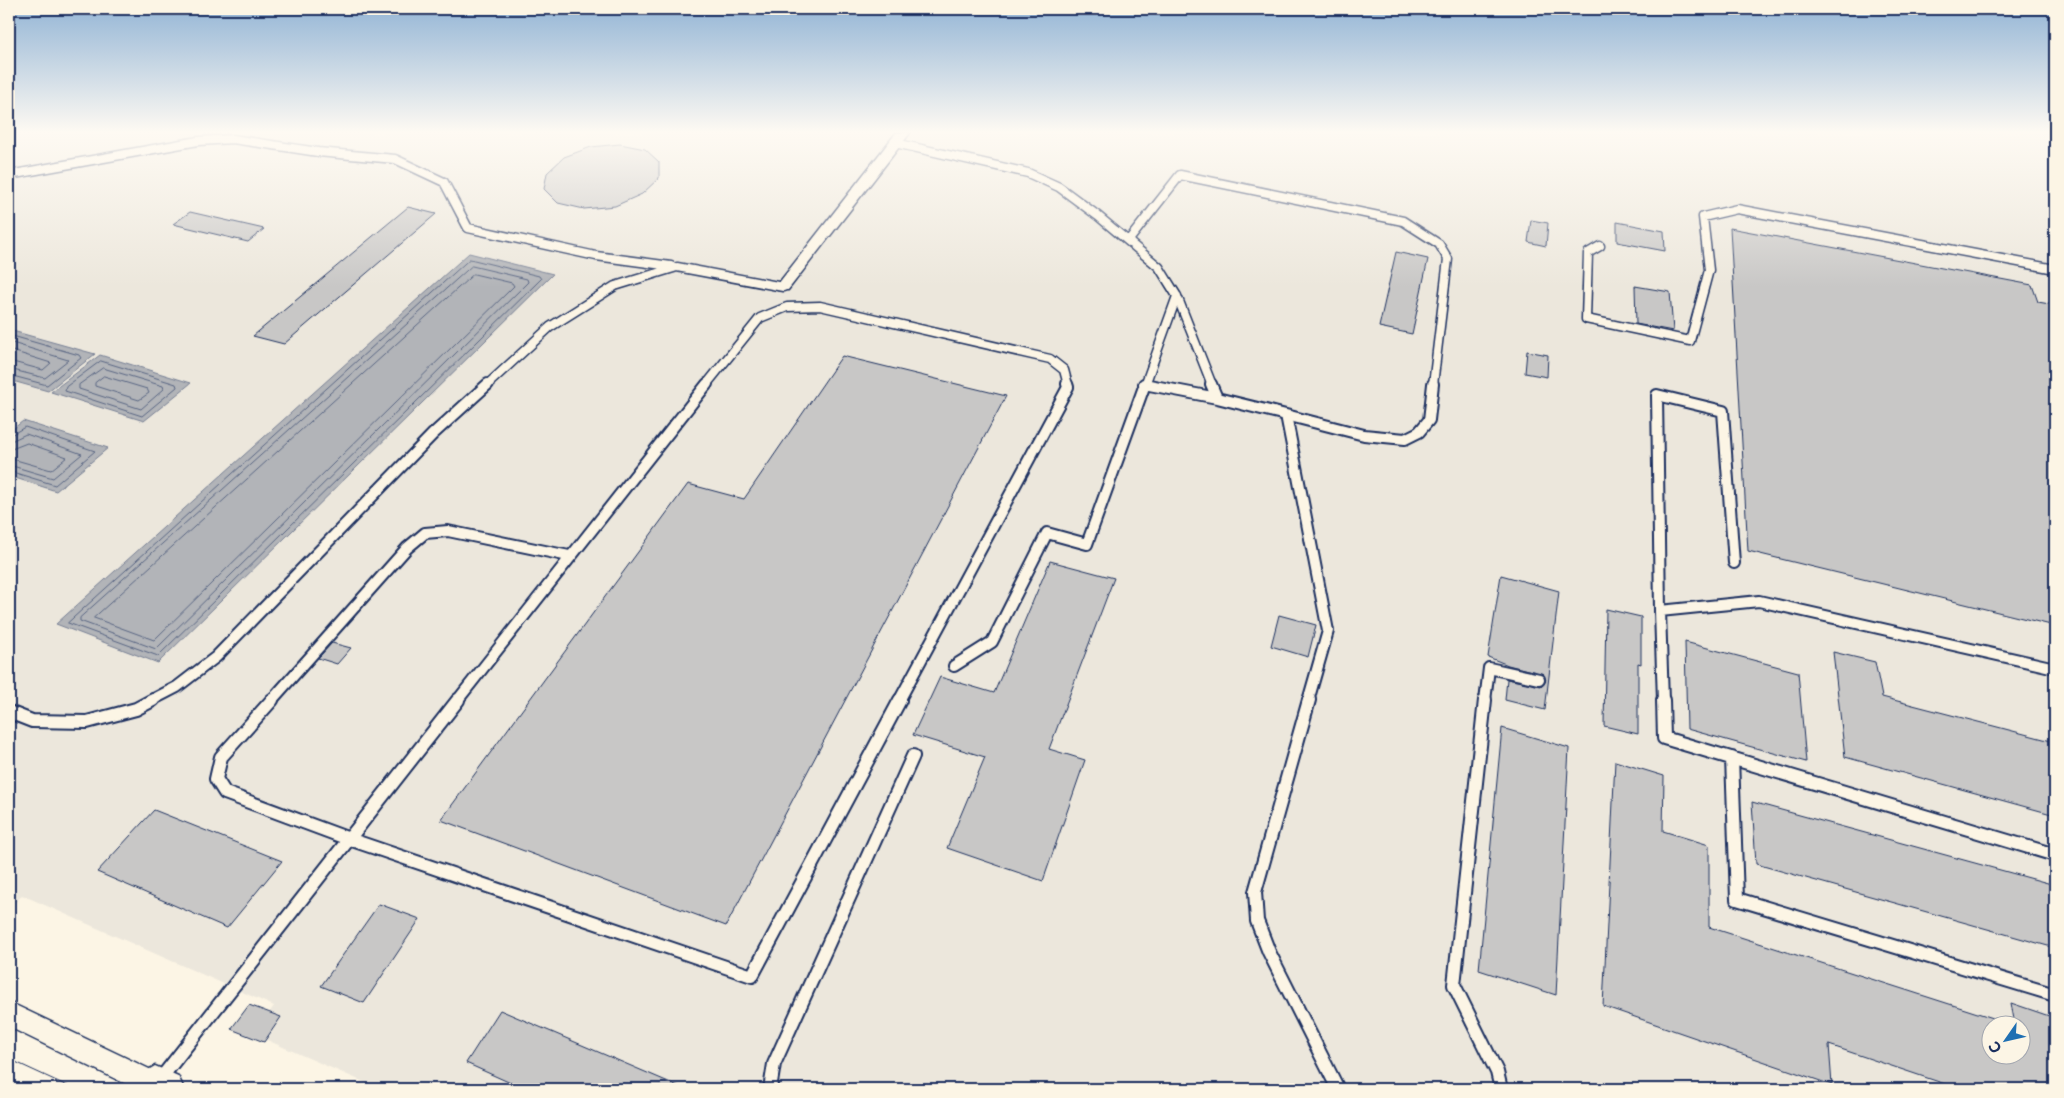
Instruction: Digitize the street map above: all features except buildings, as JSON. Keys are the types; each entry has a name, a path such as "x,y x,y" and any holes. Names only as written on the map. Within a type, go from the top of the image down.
{"street":[{"path":"783,287 863,184"},
{"path":"9,1014 157,1088"}],"lane":[{"path":"445,184 468,228 596,256 677,267 783,287"},
{"path":"1053,184 1129,240 1159,267 1176,296 1217,398"},
{"path":"1129,240 1173,184"},
{"path":"1144,384 1217,398 1387,440 1406,438 1422,430 1429,420 1448,259 1439,244 1403,221 1225,184"},
{"path":"1600,246 1588,253 1586,319 1690,341 1709,270 1702,217 1737,209 2055,269"},
{"path":"9,712 32,721 87,722 136,709 177,687 216,657 433,434 550,327 588,301 616,286 677,267"},
{"path":"954,666 992,642 1047,533 1086,544 1176,296"},
{"path":"157,1088 349,839 569,556 760,318 787,307 820,306 1050,359 1064,370 1068,387 752,976 349,839 226,793 216,779 221,756 407,548 425,533 448,531 569,556"},
{"path":"1734,563 1723,411 1657,395 1664,738 2055,855"},
{"path":"1286,415 1328,631 1255,892 1256,912 1257,921 1269,952 1338,1089"},
{"path":"1660,611 1759,602 2055,668"},
{"path":"1501,1089 1497,1072 1454,985 1489,668 1539,679"},
{"path":"770,1089 774,1064 913,756"},
{"path":"1732,758 1737,899 2055,995"}],"shaded area":[{"path":"9,184 2055,184 2055,1089 380,1089 253,1034 274,1006 22,895 9,910"}],"water":[{"path":"469,253 553,274 158,663 56,624"},
{"path":"9,330 95,354 48,391 9,380"},
{"path":"100,355 191,383 144,421 51,392"},
{"path":"23,421 108,448 56,491 9,476 9,432"}],"tram line":[{"path":"9,1059 74,1089"},
{"path":"9,1084 19,1089"}]}
